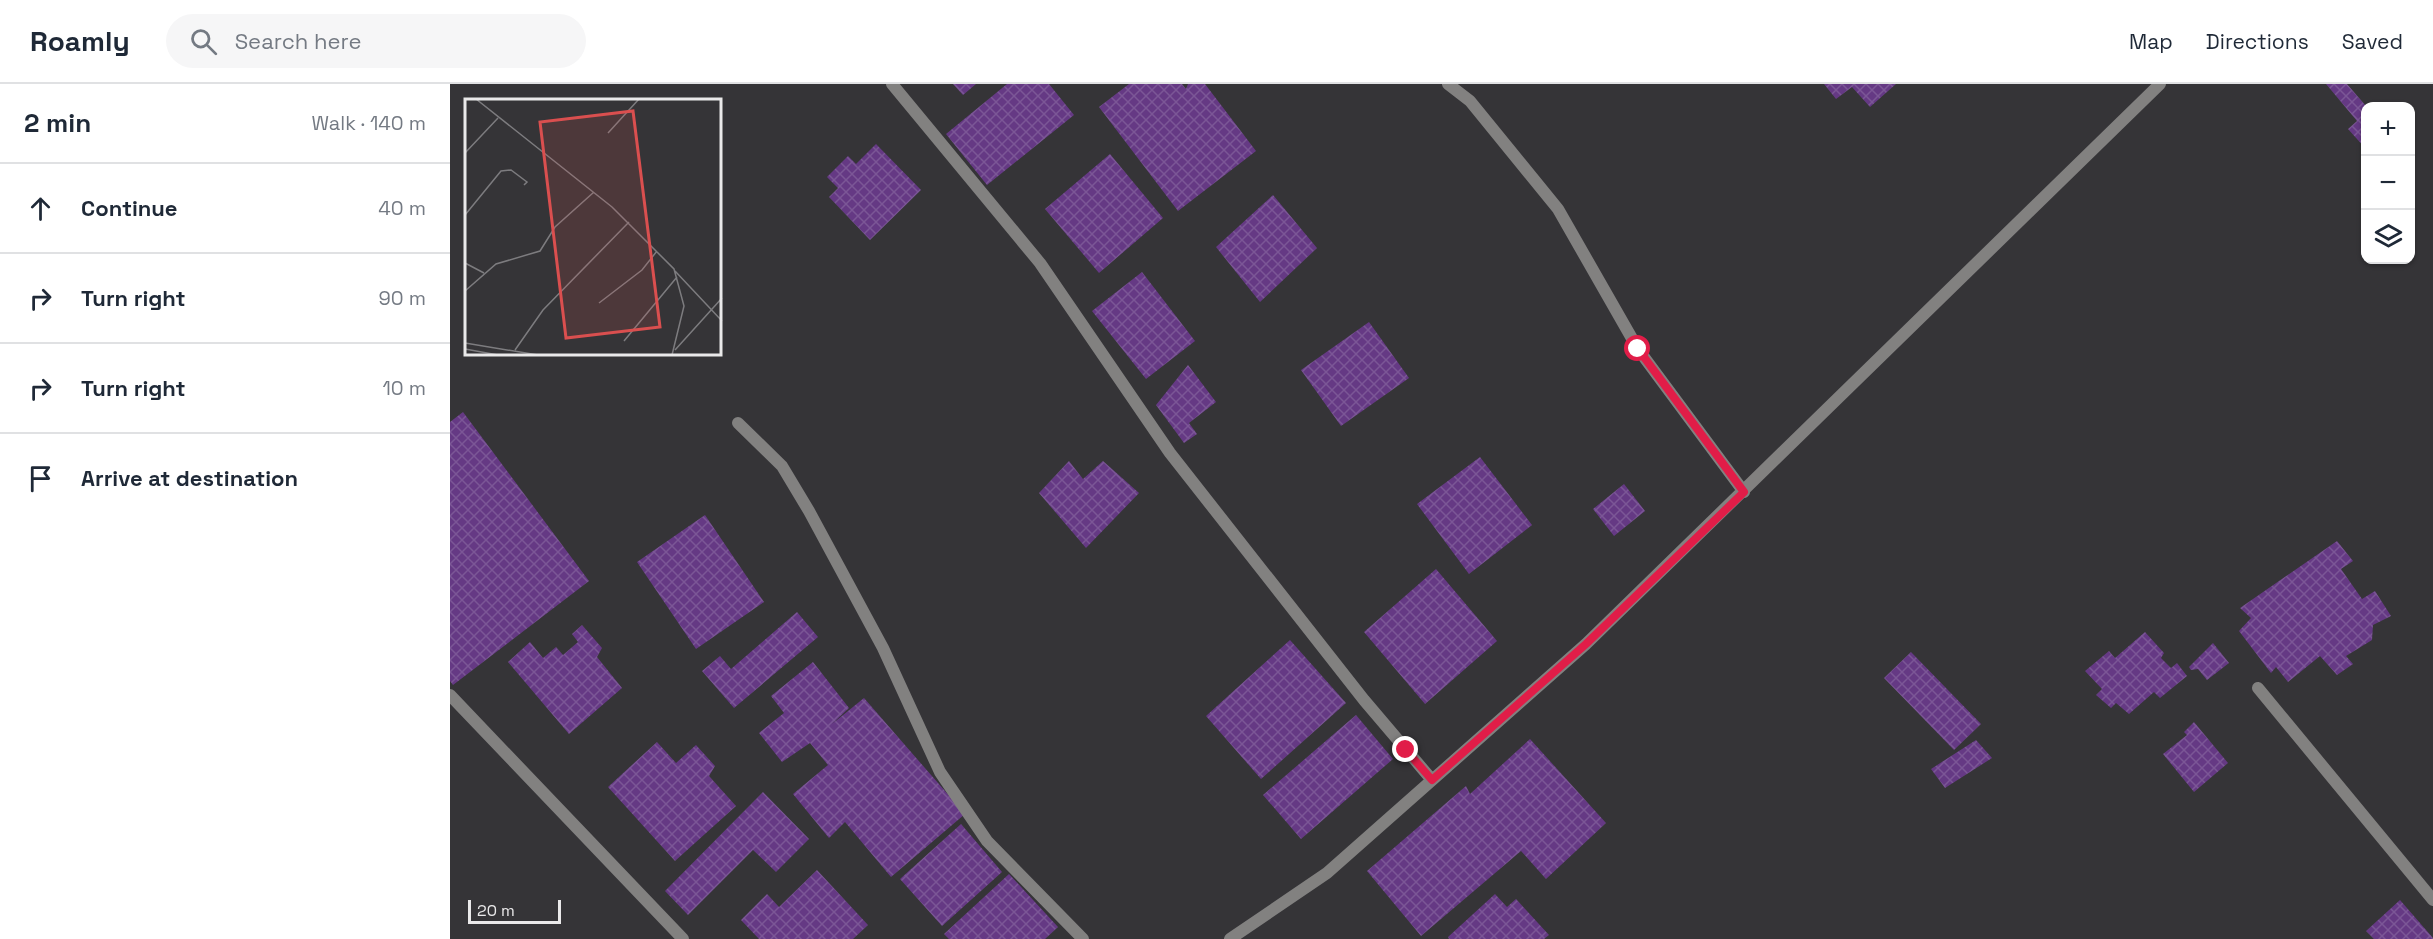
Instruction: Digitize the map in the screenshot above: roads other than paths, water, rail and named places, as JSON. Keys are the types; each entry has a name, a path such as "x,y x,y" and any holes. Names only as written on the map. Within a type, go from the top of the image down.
{"street":[{"path":"892,84 1040,263 1170,453 1254,557 1364,700 1432,780"},
{"path":"1448,84 1470,101 1558,210 1638,349 1744,492"},
{"path":"1230,939 1327,873 1586,644 2160,84"},
{"path":"738,423 782,466 809,511 883,648 940,772 987,841 1083,939"},
{"path":"2258,688 2433,900"},
{"path":"450,695 683,939"}]}
